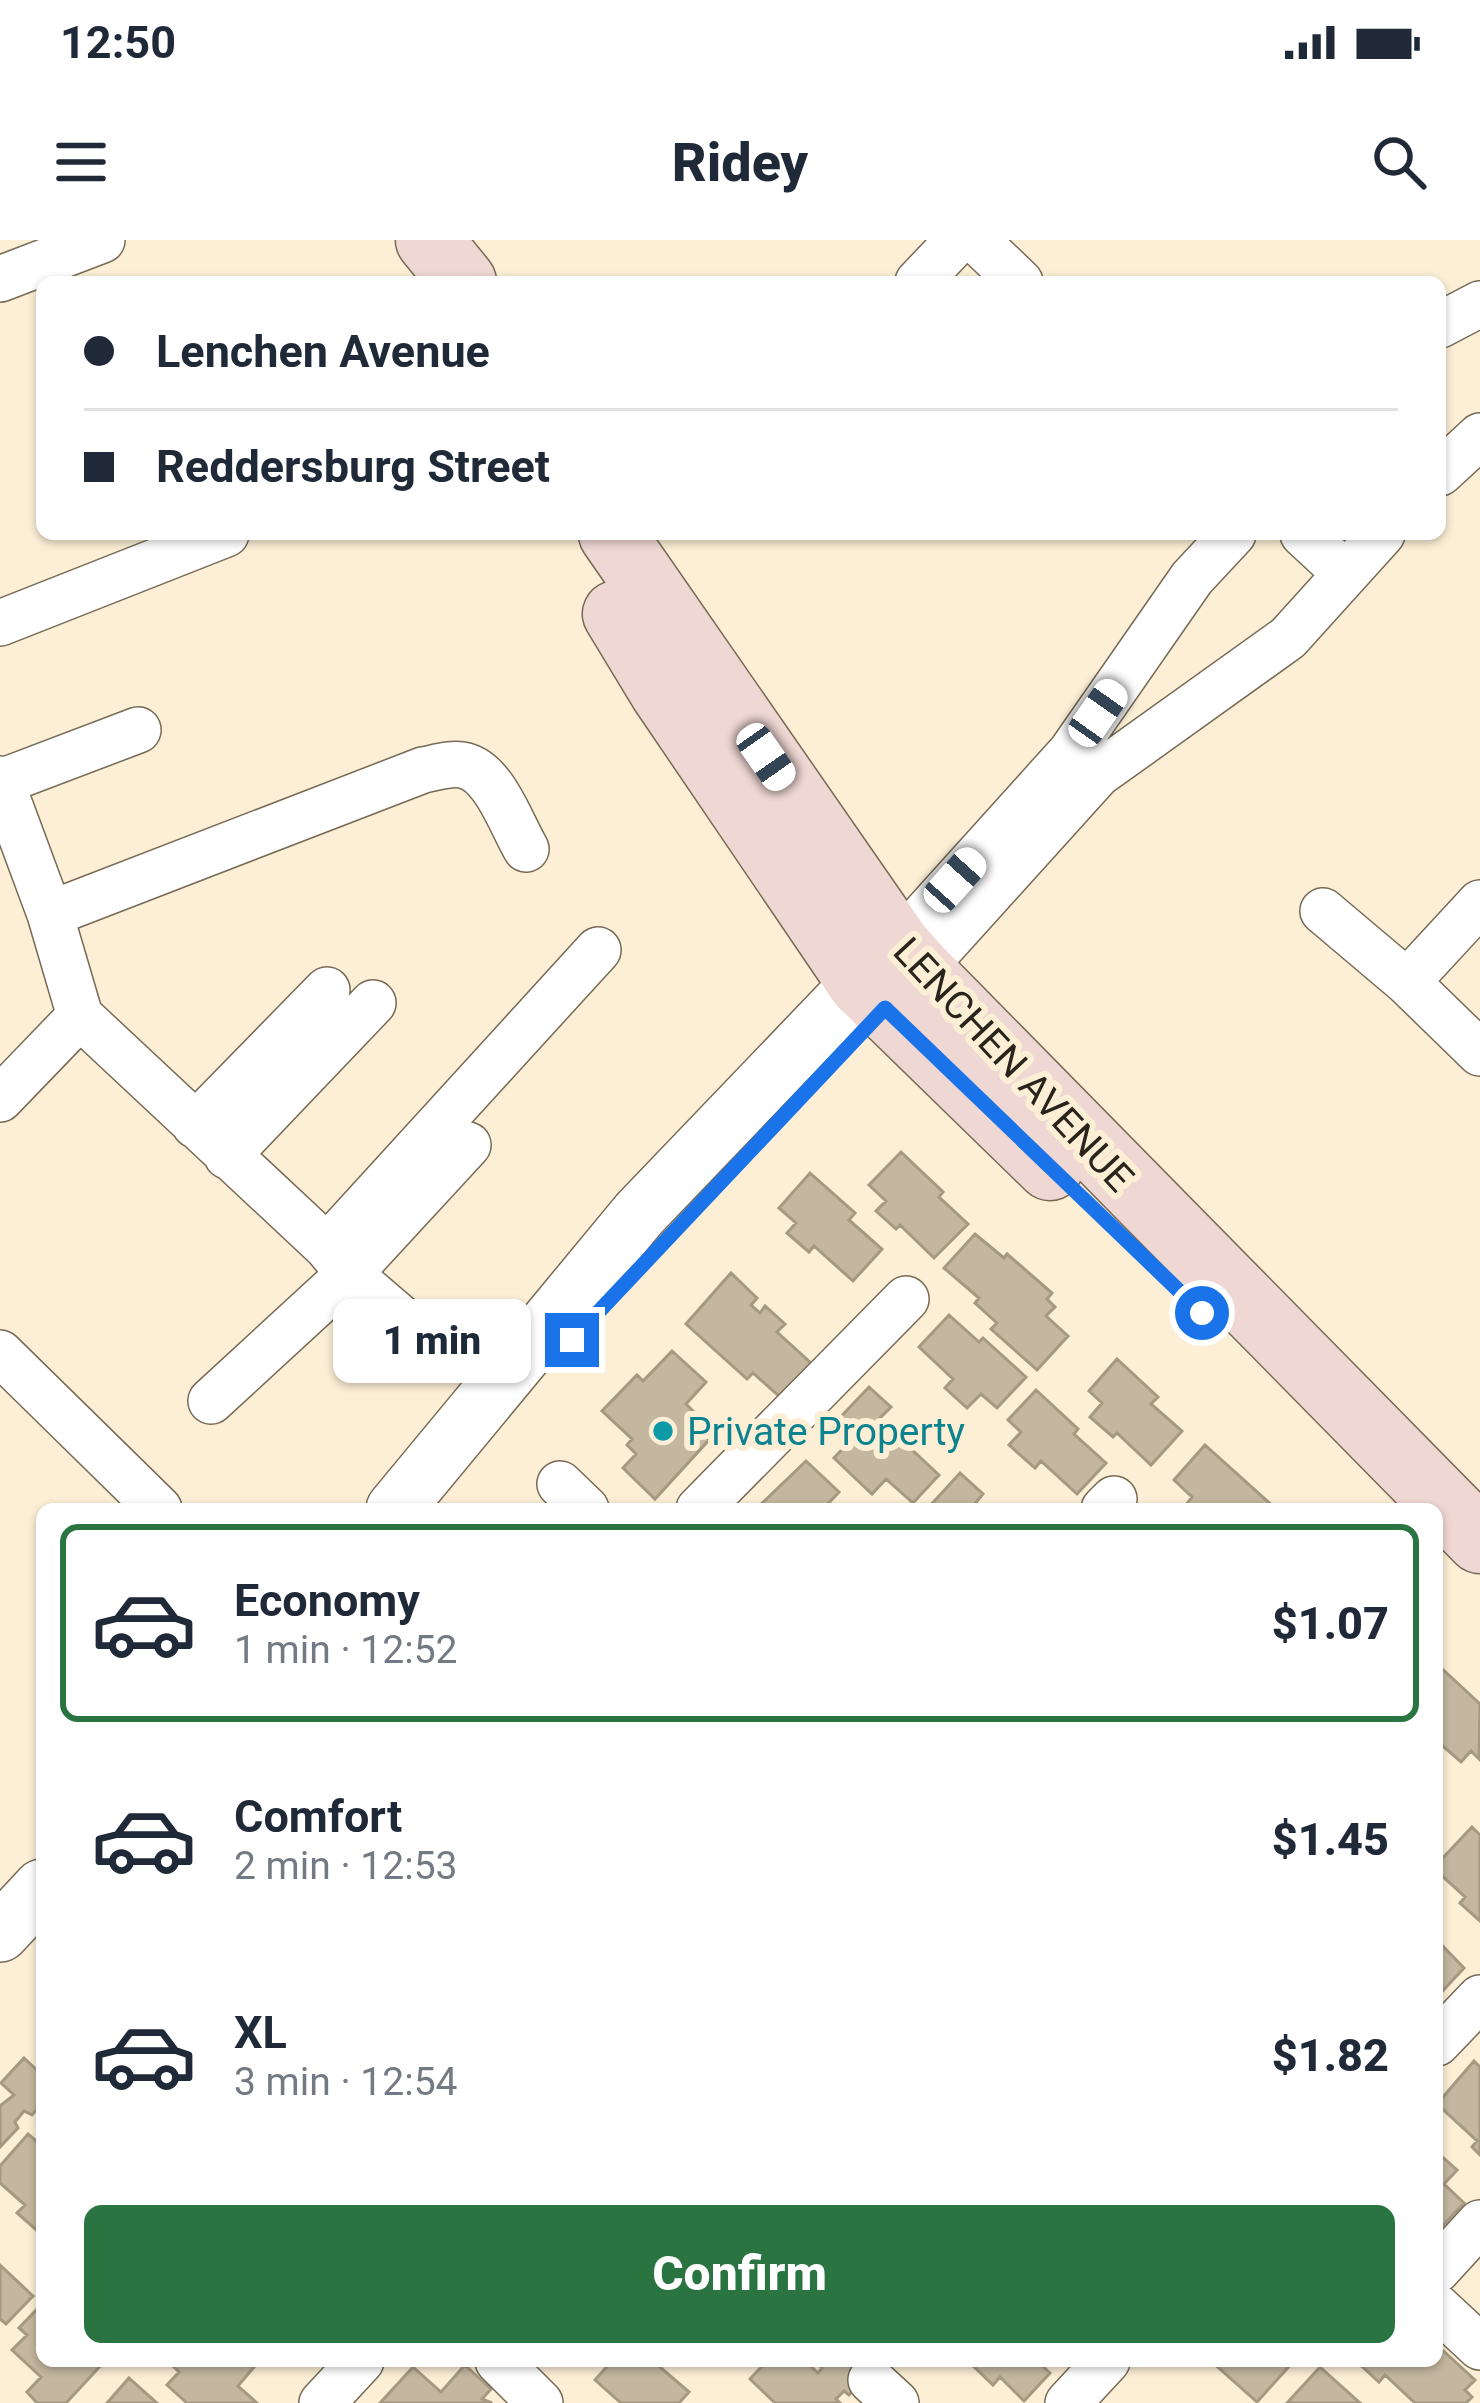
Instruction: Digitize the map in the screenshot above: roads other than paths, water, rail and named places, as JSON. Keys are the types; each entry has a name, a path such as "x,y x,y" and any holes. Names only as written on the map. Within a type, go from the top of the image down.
{"main road":[{"path":"427,240 435,276"},
{"path":"427,240 458,276"},
{"name":"LENCHEN AVENUE","path":"572,540 662,690 891,977 1405,1503"},
{"name":"LENCHEN AVENUE","path":"616,540 891,977 1441,1503"},
{"name":"LENCHEN AVENUE","path":"1443,1505 1480,1540"},
{"path":"1443,1539 1480,1573"}],"street":[{"path":"0,279 102,240"},
{"path":"924,276 958,240"},
{"path":"976,240 1014,276"},
{"path":"1446,322 1480,304"},
{"path":"1446,467 1480,436"},
{"path":"0,599 148,540"},
{"path":"0,623 211,540"},
{"path":"412,1503 454,1466 891,977 1071,752 1192,578 1227,540"},
{"path":"1310,540 1346,573"},
{"path":"400,1503 639,1214 1098,774 1288,638 1376,540"},
{"path":"138,730 0,780 80,1016 405,1322"},
{"path":"46,905 444,766 466,765 481,774 526,849"},
{"path":"46,905 334,786"},
{"path":"1407,982 1480,903"},
{"path":"1323,910 1480,1053"},
{"path":"212,1401 338,1261 598,950"},
{"path":"211,1141 327,990"},
{"path":"211,1141 373,1003"},
{"path":"0,1099 80,1016"},
{"path":"338,1261 468,1145"},
{"path":"705,1503 906,1299"},
{"path":"0,1353 153,1503"},
{"path":"0,1933 36,1894"},
{"path":"1443,2037 1480,1998"},
{"path":"1443,2263 1480,2223"},
{"path":"1443,2313 1480,2347"},
{"path":"504,2367 540,2403"}],"place":[{"name":"Private Property","path":"663,1431"}]}
